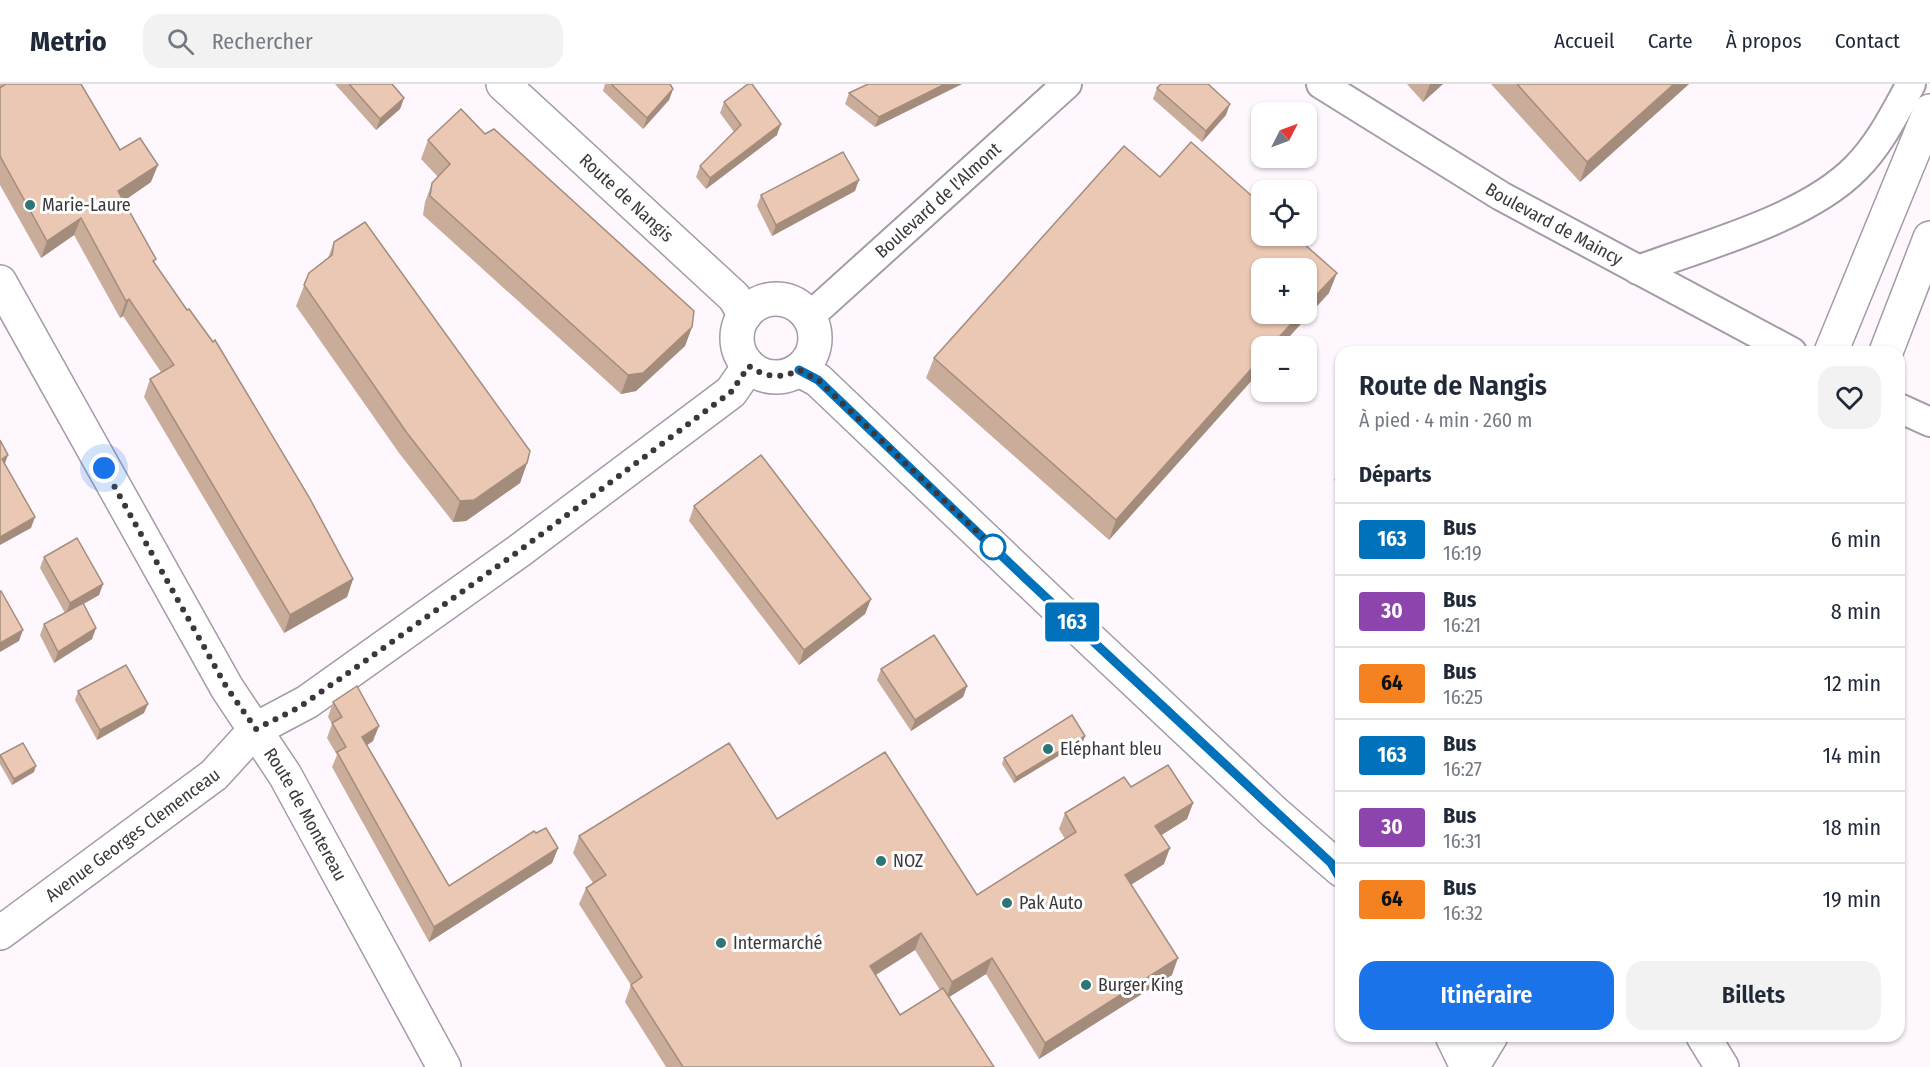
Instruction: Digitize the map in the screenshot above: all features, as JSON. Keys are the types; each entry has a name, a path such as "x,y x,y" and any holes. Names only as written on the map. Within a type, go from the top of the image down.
{"main road":[{"name":"Route de Nangis","path":"503,84 734,297 745,315"},
{"path":"1833,346 1930,111"},
{"path":"1888,346 1930,238"},
{"name":"Route de Montereau","path":"0,282 227,688 285,775 444,1067"},
{"path":"778,300 800,308 809,317 814,328 813,351 799,370 779,377 768,376 749,366 743,358 738,339 739,326 745,315 760,304 778,300"},
{"path":"256,729 298,708 519,551 731,392 749,366"},
{"path":"799,370 818,380 1024,577 1335,868"},
{"name":"Avenue Georges Clemenceau","path":"0,933 214,776 256,729"},
{"path":"1455,1042 1467,1067"},
{"path":"1472,1067 1487,1042"},
{"path":"1707,1042 1722,1067"}],"street":[{"name":"Boulevard de l'Almont","path":"809,317 1067,84"},
{"name":"Boulevard de Maincy","path":"1321,84 1495,193 1781,346"},
{"path":"1638,270 1772,220 1803,206 1840,182 1875,146 1911,84"},
{"path":"1905,411 1930,422"}],"building":[{"path":"6,84 81,84 120,150 140,138 158,165 118,191 156,259 153,261 187,310 189,309 213,342 215,340 309,497 353,579 290,615 150,379 174,365 129,299 126,301 81,218 47,241 0,156 0,88"},
{"path":"349,84 392,84 404,98 380,119"},
{"path":"611,84 670,84 673,89 647,118"},
{"path":"748,84 752,84 781,124 710,178 700,166 741,125 724,102"},
{"path":"868,84 945,84 879,117 849,93"},
{"path":"1161,84 1208,84 1230,104 1206,131 1157,88"},
{"path":"1517,84 1674,84 1587,162"},
{"path":"461,109 485,134 494,129 694,311 692,327 643,373 628,375 430,196 432,183 450,164 428,140"},
{"path":"1191,142 1251,195 1251,246 1306,246 1337,273 1317,294 1317,258 1251,258 1251,324 1291,324 1280,336 1251,336 1251,369 1116,520 934,358 1124,146 1160,177"},
{"path":"843,152 859,180 776,225 761,195"},
{"path":"365,222 530,451 527,463 474,500 460,501 407,433 304,285 309,273 332,255 334,242"},
{"path":"0,440 8,455 2,459 35,517 0,537"},
{"path":"761,455 871,599 804,650 694,506"},
{"path":"77,538 103,584 70,603 44,557"},
{"path":"0,592 23,630 0,643"},
{"path":"83,603 96,628 58,652 44,624"},
{"path":"934,635 967,686 915,720 881,669"},
{"path":"126,665 148,704 100,730 78,691"},
{"path":"357,686 379,726 362,737 449,886 534,831 536,833 546,828 558,848 434,927 337,752 346,747 332,723 342,717 333,702"},
{"name":"Eléphant bleu","path":"1072,715 1085,736 1016,777 1004,758"},
{"path":"23,743 36,766 14,779 0,755"},
{"path":"729,743 777,819 885,752 977,895 1076,832 1065,813 1124,777 1131,787 1168,765 1193,803 1155,826 1170,848 1125,875 1178,958 1045,1043 992,958 952,982 921,933 870,966 900,1015 943,988 994,1067 683,1067 631,985 642,977 586,888 606,875 579,836"}],"bus line":[{"name":"163","path":"799,370 818,380 1024,577 1331,863 1335,870"}],"place":[{"name":"Marie-Laure","path":"30,205"},
{"name":"Eléphant bleu","path":"1048,749"},
{"name":"NOZ","path":"881,861"},
{"name":"Pak Auto","path":"1007,903"},
{"name":"Intermarché","path":"721,943"},
{"name":"Burger King","path":"1086,985"}],"route":[{"path":"104,468 208,649 227,688 256,729 298,708 519,551 731,392 749,366 768,376 779,377 799,370 818,380 993,547"}]}
